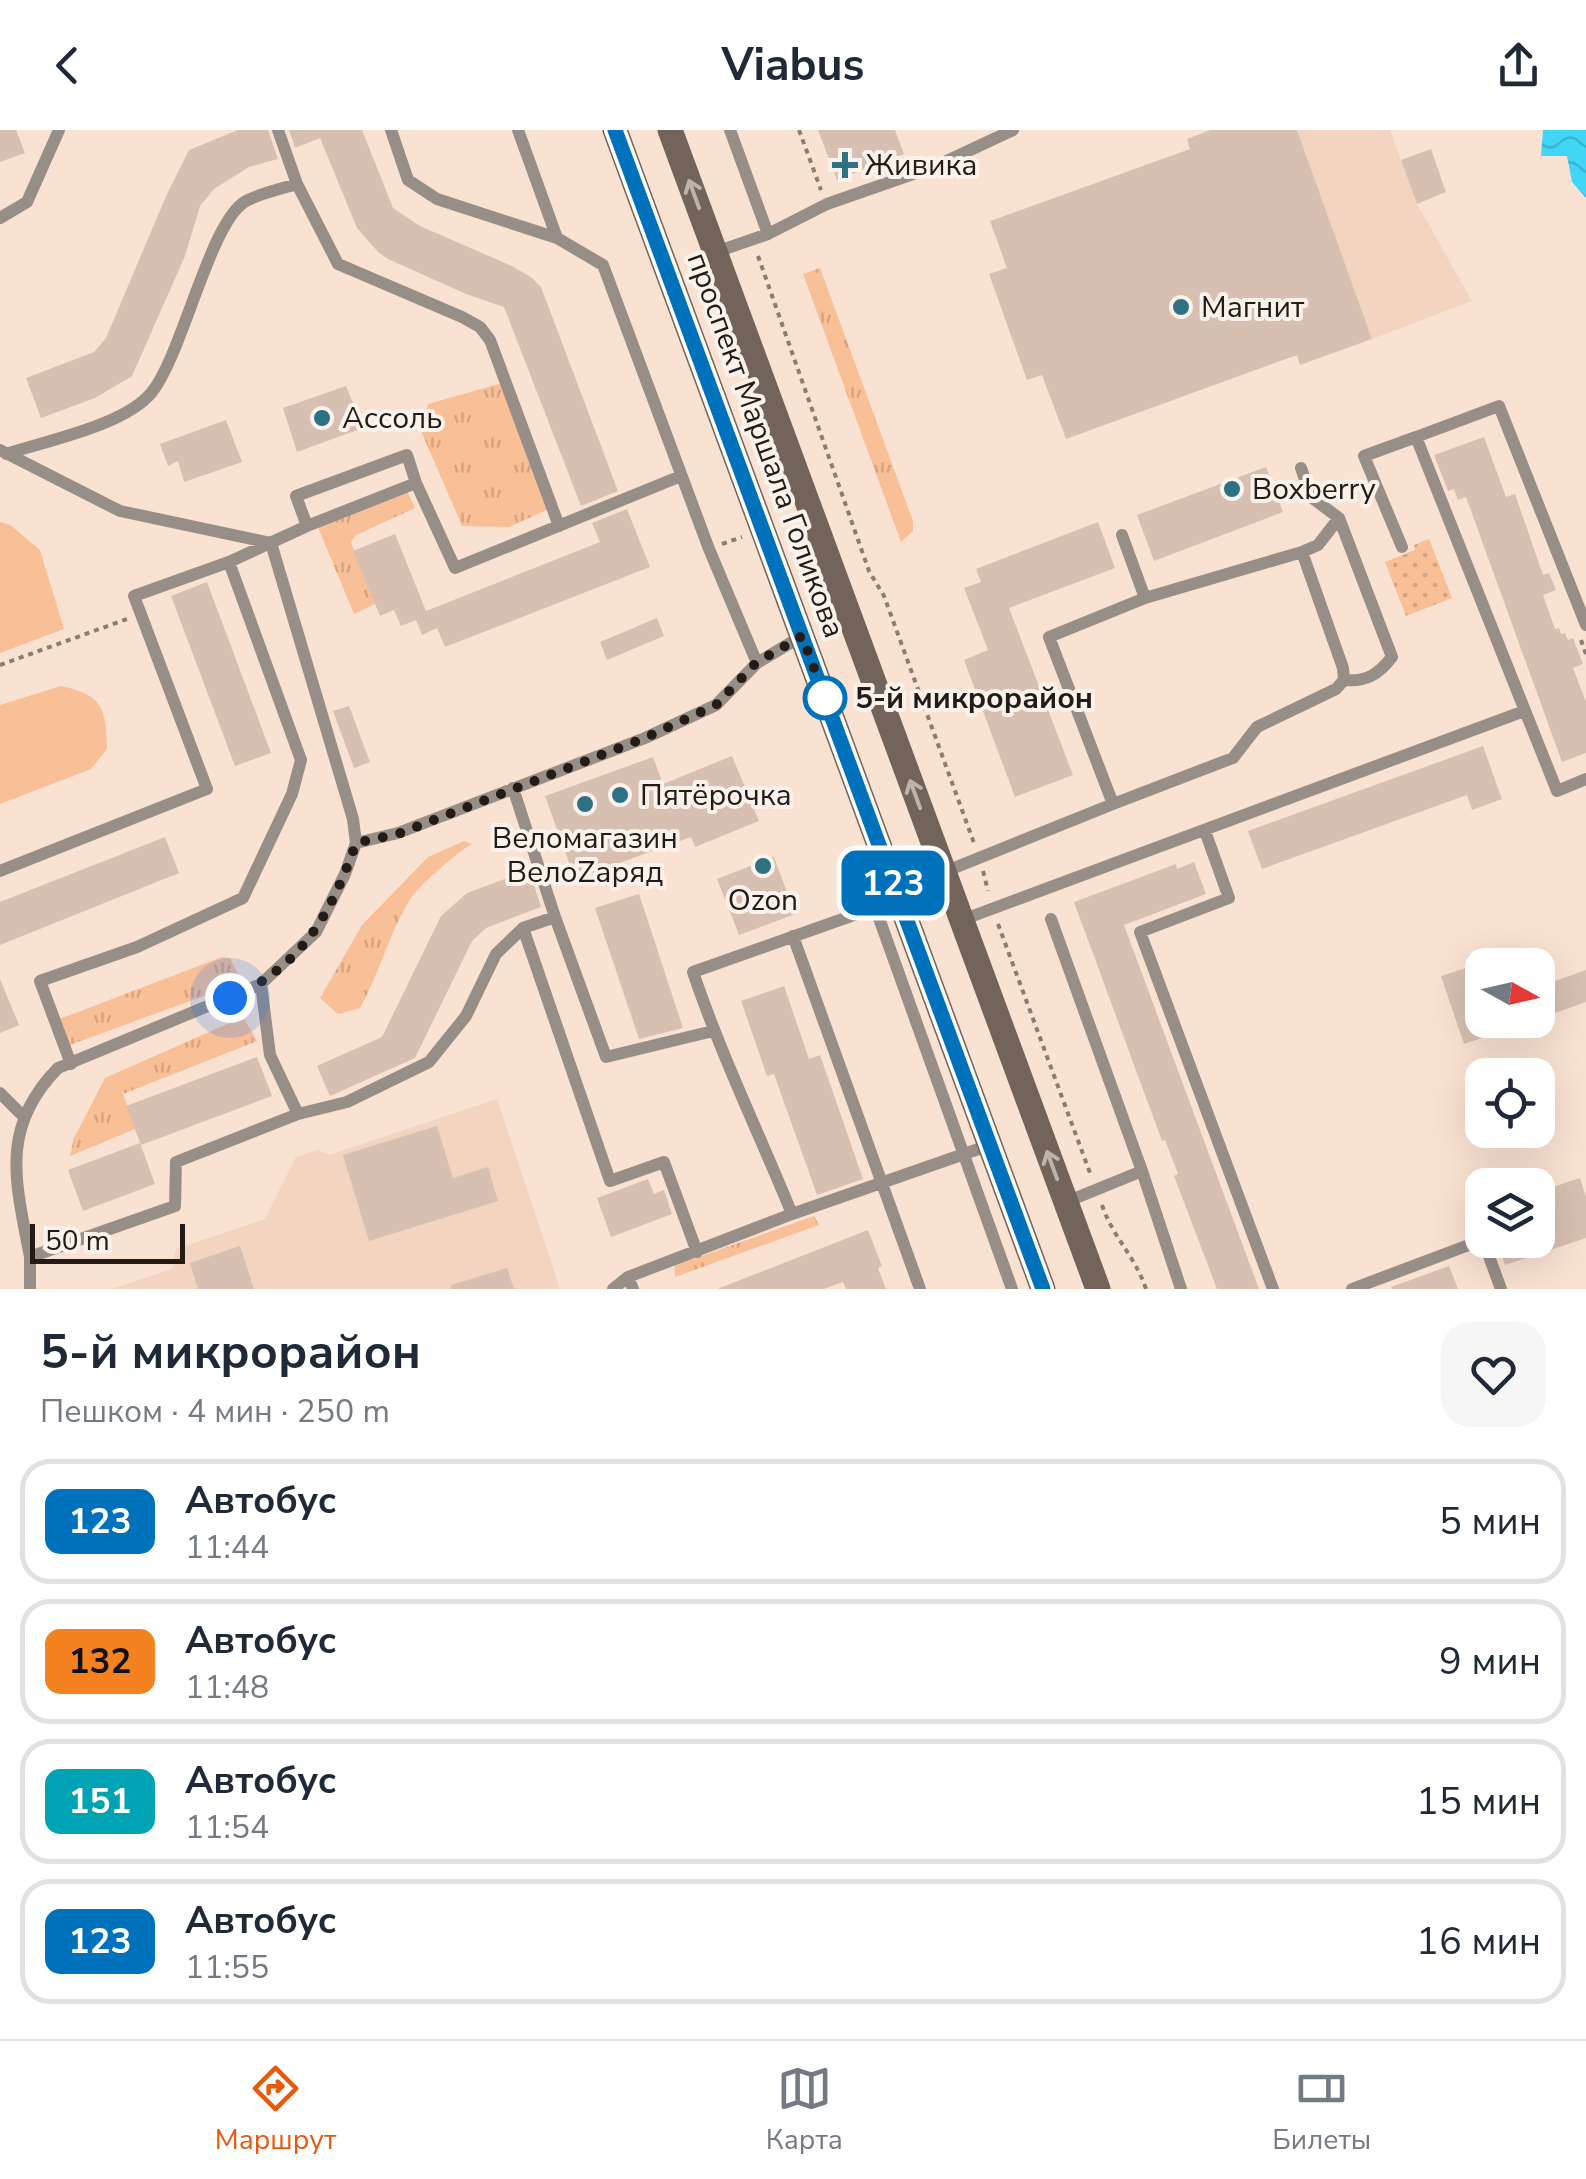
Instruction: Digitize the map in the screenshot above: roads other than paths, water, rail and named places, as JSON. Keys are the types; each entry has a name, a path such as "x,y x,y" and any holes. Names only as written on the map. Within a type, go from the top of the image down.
{"main road":[{"name":"проспект Маршала Голикова","path":"615,130 802,636 887,903 978,1149 1043,1289"},
{"name":"проспект Маршала Голикова","path":"670,130 1098,1289"}],"lane":[{"path":"0,218 26,202 59,130"},
{"path":"278,130 297,184 338,264 462,317 490,340 560,526"},
{"path":"391,130 408,180 437,199 557,238 603,266 756,663"},
{"path":"518,130 557,238"},
{"path":"730,130 768,234"},
{"path":"716,252 768,234 826,204 936,166 1013,130"},
{"path":"3,452 124,414 152,392 226,225 244,202 297,184"},
{"path":"1402,547 1364,456 1499,406 1586,625"},
{"path":"1416,437 1557,791 1586,779"},
{"path":"3,452 120,511 271,543"},
{"path":"308,526 296,496 406,455 455,568 681,476"},
{"path":"1301,468 1311,497 1338,518 1392,657 1380,672 1360,682 1344,680"},
{"path":"0,871 207,789 134,596 230,562 416,483"},
{"path":"1113,804 1049,637 1145,598 1318,546 1338,518"},
{"path":"1122,535 1145,598"},
{"path":"30,1289 30,1256 11,1160 21,1114 37,1087 58,1068 262,984 316,932 356,843 353,819 271,543"},
{"path":"944,872 1233,758 1257,726 1336,690 1344,680 1343,668 1302,552"},
{"path":"71,1064 40,981 137,948 242,898 292,794 301,760 230,562"},
{"path":"356,843 398,834 645,738 716,705 756,663 802,636"},
{"path":"962,920 1524,711"},
{"path":"513,788 606,1056 713,1031"},
{"path":"1205,831 1229,898 1140,932 1273,1289"},
{"path":"792,1214 713,1031 693,972 887,903"},
{"path":"30,1256 175,1206 176,1162 298,1114 346,1102 429,1062 466,1016 496,954 524,928 555,917"},
{"path":"1051,919 1182,1289"},
{"path":"524,928 610,1181 664,1162 697,1252"},
{"path":"793,936 920,1289"},
{"path":"262,984 270,1055 298,1114"},
{"path":"0,1094 21,1114"},
{"path":"613,1289 792,1214 978,1149 1012,1289"},
{"path":"1066,1202 1142,1171"},
{"path":"1352,1289 1465,1247"},
{"path":"1490,1258 1501,1289"}],"water":[{"path":"1543,130 1586,130 1586,198 1572,182 1567,156 1541,156"}],"place":[{"name":"Живика","path":"845,165"},
{"name":"Магнит","path":"1181,307"},
{"name":"Ассоль","path":"322,418"},
{"name":"Boxberry","path":"1232,489"},
{"name":"5-й микрорайон","path":"825,698"},
{"name":"Пятёрочка","path":"620,795"},
{"name":"Веломагазин ВелоZаряд","path":"585,804"},
{"name":"Ozon","path":"763,866"}]}
